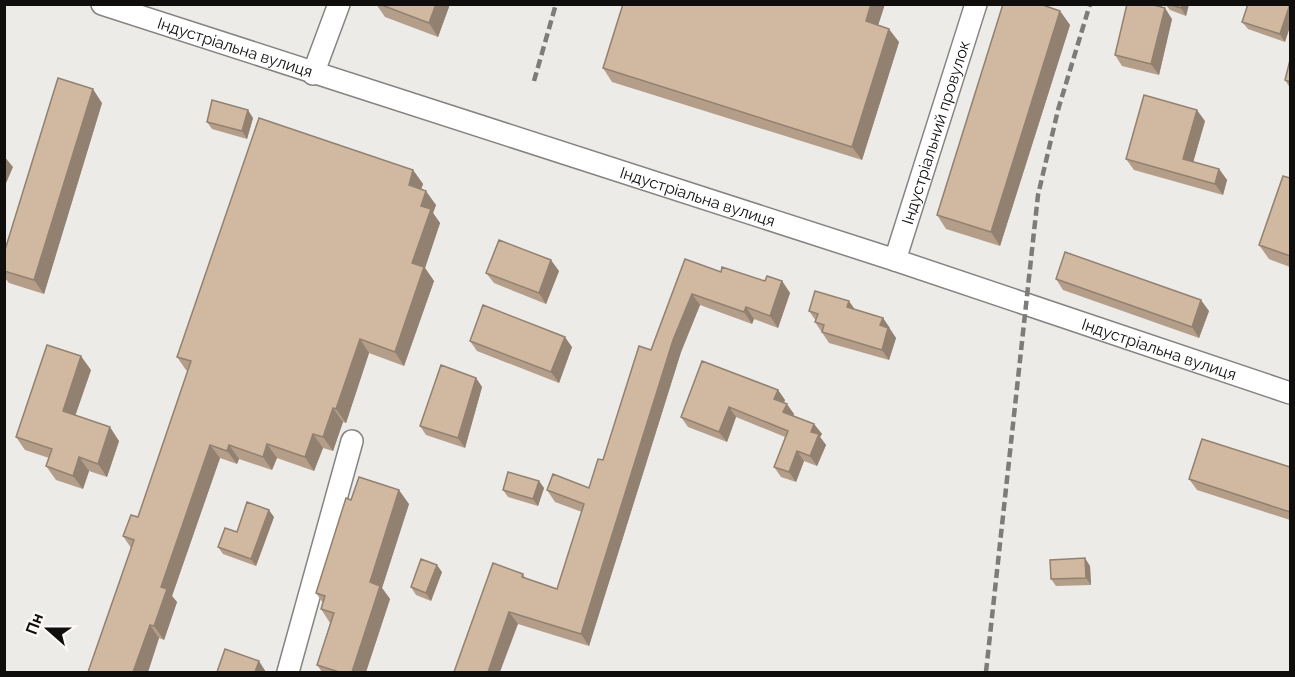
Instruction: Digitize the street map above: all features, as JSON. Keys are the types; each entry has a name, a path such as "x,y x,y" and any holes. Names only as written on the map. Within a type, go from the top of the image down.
{"street":[{"name":"Індустріальна вулиця","path":"102,4 895,260 1290,393"},
{"path":"313,74 339,4"},
{"name":"Індустріальний провулок","path":"895,260 976,4"},
{"path":"288,672 352,441"}],"building":[{"path":"379,4 436,4 429,23"},
{"path":"623,4 871,4 866,21 889,29 852,147 603,68"},
{"path":"1003,4 1040,4 1060,11 991,232 937,215"},
{"path":"1127,4 1150,4 1165,8 1151,64 1115,55"},
{"path":"1169,4 1182,4 1181,8"},
{"path":"1248,4 1290,4 1280,34 1242,22"},
{"path":"1290,60 1290,82 1285,80"},
{"path":"58,78 93,89 34,280 4,271 4,253"},
{"path":"1144,95 1197,110 1183,159 1219,169 1215,184 1126,159"},
{"path":"212,100 248,110 242,131 207,122"},
{"path":"259,118 413,170 409,185 426,191 421,206 431,209 412,263 424,267 395,352 360,339 336,409 333,408 323,437 313,434 305,457 267,444 263,457 229,445 227,451 210,445 161,587 167,589 154,626 150,625 133,672 88,672 134,540 123,536 131,515 138,517 191,361 177,357"},
{"path":"1283,176 1290,178 1290,256 1259,245"},
{"path":"499,240 551,260 539,293 486,273"},
{"path":"1065,252 1201,300 1192,327 1056,279"},
{"path":"685,259 721,272 722,267 765,281 767,276 782,281 770,316 746,307 744,312 692,294 673,340 581,634 509,612 488,672 454,672 493,563 523,574 522,577 557,589 584,504 547,490 553,474 589,488 598,459 603,460 639,346 651,350"},
{"path":"815,291 849,301 847,307 883,318 880,325 888,328 882,350 822,332 824,325 815,322 818,314 809,311"},
{"path":"483,305 565,337 551,372 470,341"},
{"path":"47,345 81,356 63,411 110,427 98,464 79,457 73,476 46,466 52,449 16,437"},
{"path":"702,361 778,390 774,399 787,404 783,412 814,424 811,432 819,434 810,456 797,451 789,472 774,467 788,431 729,407 719,432 681,417"},
{"path":"441,365 476,378 458,438 420,426"},
{"path":"1202,439 1290,467 1290,512 1189,479"},
{"path":"508,472 539,481 533,499 503,490"},
{"path":"359,477 399,490 370,582 380,586 352,672 339,672 317,665 334,613 321,609 325,596 316,593 346,498 351,500"},
{"path":"247,502 269,510 251,559 218,547 225,528 237,532"},
{"path":"1085,558 1086,578 1051,579 1050,560"},
{"path":"421,559 437,565 426,593 411,587"},
{"path":"225,649 259,661 255,672 217,672"}],"railway":[{"path":"534,81 556,4"},
{"path":"986,672 1038,195 1058,110 1090,4"}]}
